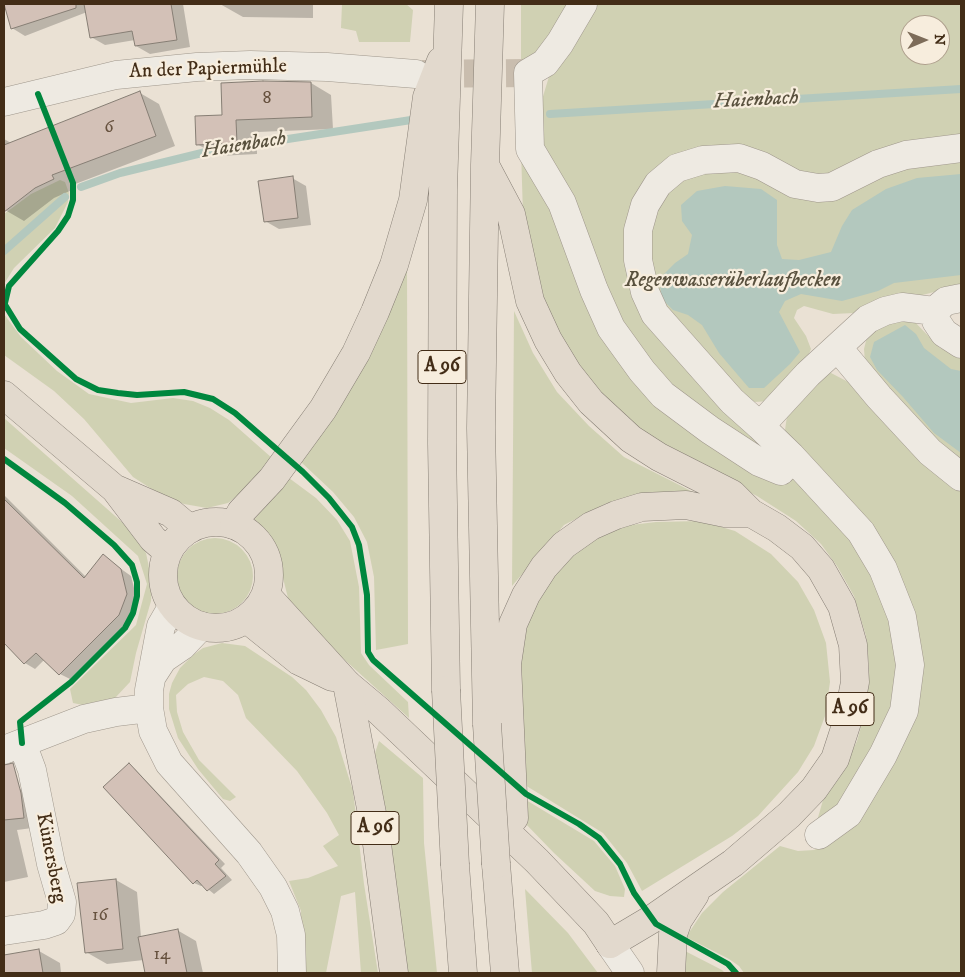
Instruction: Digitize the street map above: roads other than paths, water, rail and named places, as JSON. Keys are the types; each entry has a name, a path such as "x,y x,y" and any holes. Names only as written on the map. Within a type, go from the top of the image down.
{"main road":[{"name":"A 96","path":"449,4 443,190 442,443 446,690 462,973"},
{"name":"A 96","path":"490,4 485,165 481,428 487,724 505,973"},
{"path":"234,525 241,512 272,479 323,409 356,353 375,312 394,265 413,200 427,97 448,44"},
{"name":"A 96","path":"485,165 511,214 530,301 548,340 568,373 597,409 631,439 659,457 732,494 750,513 777,528 802,547 821,569 844,614 853,645 855,682 848,719 834,759 814,789 789,816 733,863 610,944"},
{"path":"4,395 115,489 153,539 168,552"},
{"path":"115,489 171,513 190,529"},
{"path":"496,864 514,818 509,742 507,664 513,624 526,595 544,566 564,545 591,526 616,514 642,507 686,505 726,513 750,513"},
{"path":"216,522 234,525 250,534 262,548 268,566 266,595 258,610 247,619 221,628 192,623 172,607 164,588 163,572 168,552 175,541 190,529 216,522"},
{"path":"266,595 347,684 378,710 537,861 596,923 610,944"},
{"path":"247,619 299,661 347,684"},
{"name":"A 96","path":"347,684 375,830 394,973"},
{"name":"A 96","path":"672,973 673,934 678,920 700,886"}],"street":[{"path":"583,4 560,43 545,63 528,73 530,149 562,203 611,328 642,371 663,395 710,430 759,462 781,471 791,456"},
{"name":"An der Papiermühle","path":"4,102 116,75 196,67 250,65 416,74"},
{"path":"819,835 848,814 883,756 904,711 910,665 902,617 883,569 861,532 791,456 732,401 655,314 645,292 638,260 638,230 645,205 658,184 677,168 703,160 739,158 762,166 794,184 818,188 832,187 887,161 906,155 961,148"},
{"path":"760,426 808,374 868,319 885,311 902,307 934,311 946,302 961,298"},
{"path":"934,311 936,321 944,333 961,344"},
{"path":"838,348 879,397 930,452 961,477"},
{"path":"172,607 161,626 152,676 149,708 153,731 169,762 250,853 273,887 285,911 290,935 292,973"},
{"path":"152,676 163,659 182,646 201,626"},
{"path":"13,746 84,719 116,712 149,708"},
{"name":"Künersberg","path":"4,931 44,925 56,921 61,914 62,902 47,846 32,770 13,746"},
{"path":"610,944 630,973"}],"water":[{"name":"Regenwasserüberlaufbecken","path":"961,174 961,275 894,283 878,291 842,301 801,294 785,301 779,312 800,352 764,388 749,388 719,353 702,325 688,315 673,310 662,299 659,279 675,263 688,254 692,235 682,221 681,205 697,191 725,186 761,189 777,200 777,245 782,259 799,260 831,252 842,226 852,210 886,189 917,178"},
{"name":"Regenwasserüberlaufbecken","path":"905,325 916,334 924,348 951,369 961,371 961,453 934,433 877,370 870,357 874,342"}],"waterway":[{"name":"Haienbach","path":"550,114 961,89"},
{"name":"Haienbach","path":"81,187 120,173 210,151 411,120"},
{"name":"Haienbach","path":"4,251 65,197"}],"tunnel":[{"path":"422,74 528,73"}]}
